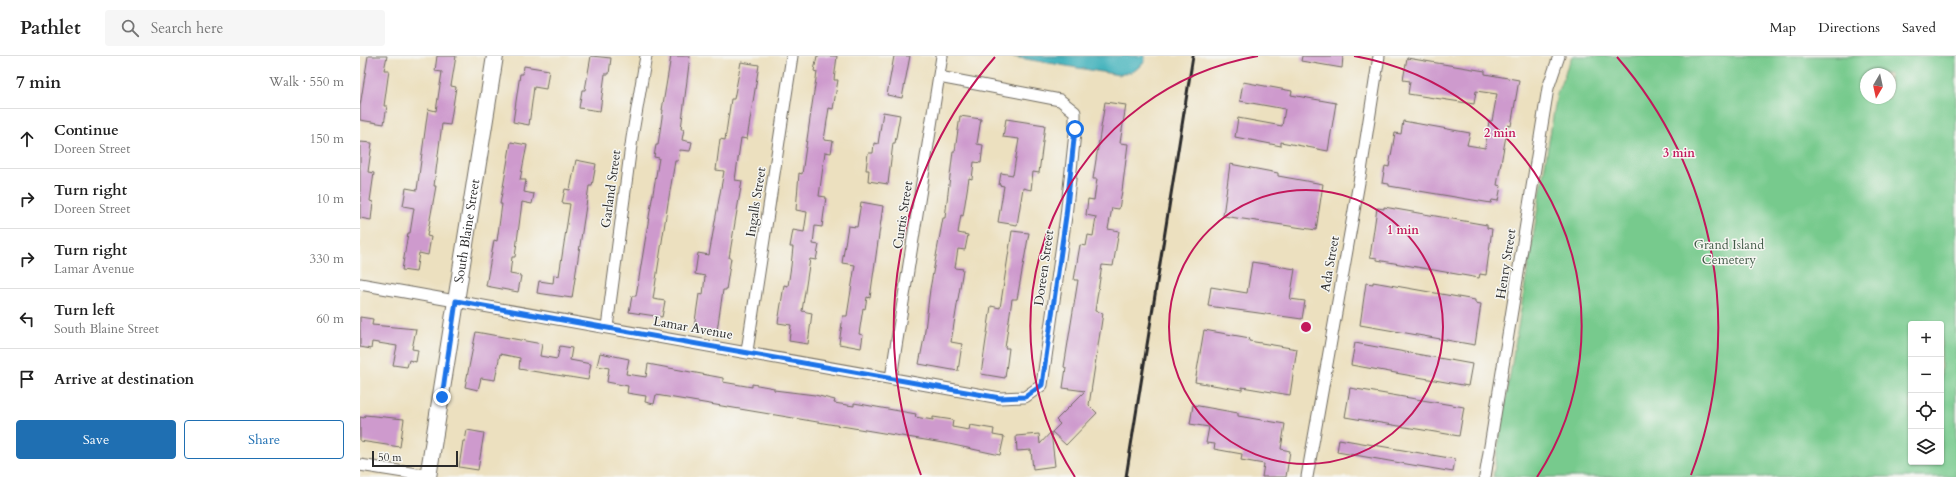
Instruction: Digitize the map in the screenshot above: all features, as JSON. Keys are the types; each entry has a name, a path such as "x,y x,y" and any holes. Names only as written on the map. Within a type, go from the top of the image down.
{"street":[{"name":"South Blaine Street","path":"428,477 495,56"},
{"name":"Garland Street","path":"607,327 632,138 646,56"},
{"name":"Ingalls Street","path":"747,352 792,56"},
{"name":"Curtis Street","path":"891,378 942,56"},
{"name":"Ada Street","path":"1307,477 1361,171 1379,56"},
{"name":"Henry Street","path":"1485,477 1548,88 1559,56"},
{"name":"Doreen Street","path":"939,77 1060,100 1075,112 1075,129 1066,216 1042,385 1025,397 1021,397"},
{"name":"Lamar Avenue","path":"360,284 1000,398 1021,397"},
{"path":"360,465 428,477"}],"green space":[{"name":"Grand Island Cemetery","path":"1572,56 1956,56 1956,477 1493,477 1557,93"}],"water":[{"path":"1008,56 1145,56 1144,63 1134,71 1119,75"}],"building":[{"path":"368,56 387,56 384,70 389,70 384,106 387,106 384,124 360,120 360,106"},
{"path":"437,56 456,56 451,86 456,87 450,125 442,124 434,186 436,186 427,236 431,237 428,255 419,253 416,272 402,270 414,208 403,206 406,188 417,190 428,109 436,111 442,72 435,71"},
{"path":"591,56 611,58 609,74 605,74 600,111 579,108 582,90 585,90"},
{"path":"671,56 690,56 681,129 684,129 682,140 692,142 690,151 680,150 678,161 675,161 653,299 665,301 662,317 629,312 632,296 636,296 659,158 654,157 656,145 658,145"},
{"path":"817,56 837,56 834,80 838,80 833,109 829,108 824,140 833,141 831,153 825,152 819,196 826,197 822,227 815,226 813,244 819,245 816,260 810,259 802,311 812,313 808,344 789,341 791,325 778,323 784,285 788,286 793,247 790,247 793,230 804,232 807,212 796,210 799,173 802,174 817,72 814,71"},
{"path":"894,56 910,56 902,98 887,95"},
{"path":"1302,56 1343,56 1342,68 1301,61"},
{"path":"1407,58 1485,71 1485,74 1519,80 1511,126 1508,125 1497,185 1501,186 1498,201 1492,200 1491,203 1389,186 1389,184 1382,183 1385,166 1389,167 1395,133 1401,134 1403,121 1470,133 1467,145 1485,148 1489,121 1492,121 1497,94 1476,91 1474,104 1408,94 1410,81 1403,80"},
{"path":"741,62 759,65 747,139 741,138 735,180 742,181 729,258 731,258 726,290 723,290 717,331 694,328 699,294 703,295 705,276 695,274 698,253 709,255 724,171 716,170 720,139 725,140 731,99 734,99"},
{"path":"524,66 549,70 546,89 534,87 529,125 513,122 520,74 523,74"},
{"path":"1243,82 1292,91 1291,95 1336,103 1328,151 1281,142 1281,146 1235,137 1238,118 1282,126 1285,109 1240,101"},
{"path":"1105,102 1126,105 1120,143 1128,144 1122,191 1119,209 1112,208 1108,229 1119,231 1113,266 1102,265 1095,311 1103,313 1089,405 1097,413 1066,445 1052,432 1060,424 1056,420 1085,391 1063,388 1066,368 1064,367 1078,280 1074,280 1080,245 1086,246 1088,235 1093,236 1096,217 1086,215 1088,199 1094,200 1097,179 1093,179"},
{"path":"883,112 900,115 895,143 893,143 888,184 868,181 869,170 866,170 868,153 873,153 874,143 878,144"},
{"path":"960,116 981,119 977,144 983,145 981,163 974,162 972,179 969,178 963,216 961,215 958,233 968,235 965,250 958,249 955,268 963,269 951,342 962,344 958,371 919,364 930,289 943,218 945,218 953,151 955,151"},
{"path":"1006,119 1045,125 1039,173 1033,172 1031,190 1023,188 1017,225 998,222 1004,186 999,185 1001,173 1013,175 1019,139 1003,137"},
{"path":"360,142 372,143 368,172 374,173 370,201 373,202 371,220 360,218"},
{"path":"511,142 527,145 520,180 526,180 524,192 534,194 532,204 522,202 515,257 512,257 510,274 521,276 518,292 486,286 494,240 497,241 502,204 500,204"},
{"path":"576,160 596,164 592,186 589,186 572,298 537,293 539,281 553,283 554,275 559,276 570,204 562,203 565,189 570,190"},
{"path":"1230,164 1278,173 1278,176 1323,184 1316,230 1223,216"},
{"path":"861,202 883,206 870,298 867,297 865,309 863,308 859,334 863,335 861,348 839,344 843,316 847,316 855,265 842,263 848,226 857,227"},
{"path":"1384,207 1487,225 1487,228 1492,229 1486,275 1480,274 1479,278 1377,260 1377,258 1370,257 1377,208 1384,209"},
{"path":"1012,231 1029,233 1017,299 1012,299 1005,348 1009,348 1005,378 981,374 991,306 1000,308"},
{"path":"1252,262 1295,269 1290,299 1305,301 1302,319 1208,306 1211,287 1247,293"},
{"path":"1373,282 1475,300 1475,303 1481,304 1475,345 1360,325 1366,283 1373,284"},
{"path":"360,317 373,319 372,325 416,329 412,349 418,350 416,362 409,360 407,367 393,365 397,346 372,342 371,349 360,347"},
{"path":"1204,330 1250,338 1249,341 1297,349 1290,395 1242,387 1242,390 1195,382"},
{"path":"476,332 542,344 540,356 557,359 560,346 572,348 570,360 591,364 588,380 519,369 520,358 500,354 495,380 481,378 478,390 465,387"},
{"path":"1355,343 1472,364 1468,386 1351,365"},
{"path":"600,353 629,359 626,374 646,377 648,364 723,378 723,382 752,387 752,384 774,388 774,390 815,395 835,400 834,403 854,406 854,403 916,414 915,417 933,420 933,417 953,420 952,427 969,430 970,425 994,429 993,435 1004,437 1000,455 949,444 656,395 654,404 645,402 646,396 627,393 628,386 607,382 609,368 597,366"},
{"path":"1350,388 1464,407 1459,436 1345,417"},
{"path":"1193,405 1238,413 1238,416 1285,424 1281,449 1290,451 1286,477 1262,477 1264,464 1241,460 1242,454 1214,449 1215,444 1206,443 1209,427 1190,424"},
{"path":"365,415 404,419 400,447 360,441 360,417 364,418"},
{"path":"467,430 484,433 478,470 459,467 463,441 465,441"},
{"path":"1051,432 1055,466 1033,469 1031,450 1017,451 1016,436 1039,434 1040,444"},
{"path":"1339,439 1455,459 1453,472 1337,452"}],"railway":[{"path":"1126,477 1193,56"}],"route":[{"path":"442,397 456,301 1000,398 1025,397 1042,385 1066,216 1075,129"}]}
